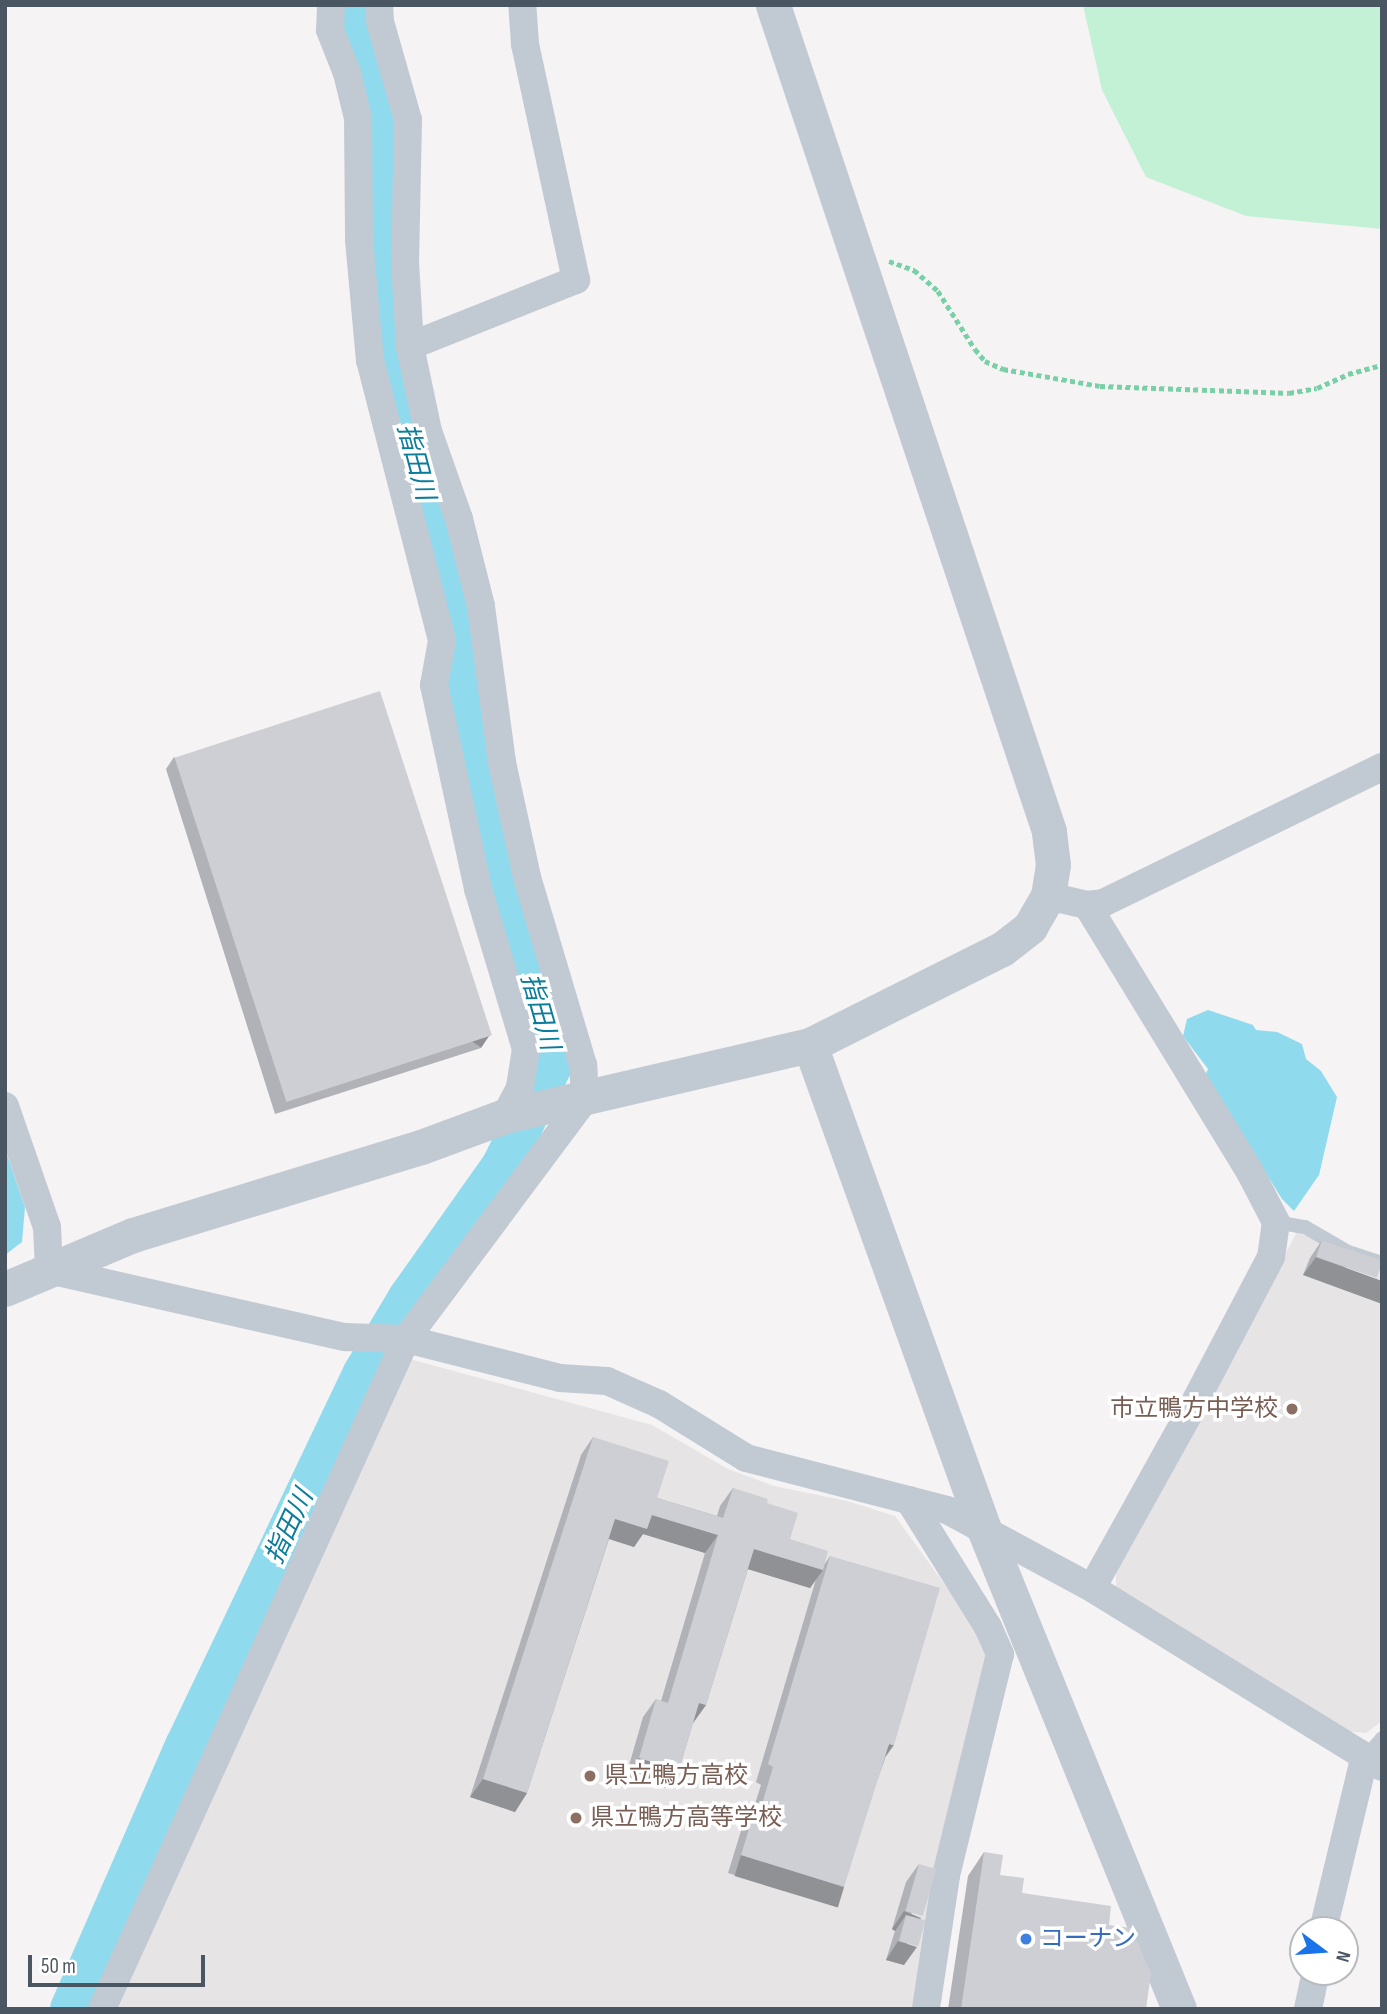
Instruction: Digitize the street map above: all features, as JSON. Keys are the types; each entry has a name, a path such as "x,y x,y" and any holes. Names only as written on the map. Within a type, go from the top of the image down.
{"street":[{"path":"331,5 330,30 347,73 358,118 359,240 370,360 442,641 434,685 478,889 526,1049 520,1087 505,1116"},
{"path":"102,2009 406,1339 585,1099 583,1065 524,864 502,762 481,606 459,519 428,431 410,346 405,262 408,120 380,22 379,5"},
{"path":"410,346 576,280 525,44 522,5"},
{"path":"5,1290 133,1235 421,1147 505,1116 810,1045 1002,949 1030,927 1048,897 1053,865 1049,831 773,5"},
{"path":"1048,897 1087,905 1103,903 1382,767"},
{"path":"1087,905 1250,1171 1276,1222 1271,1258 1092,1588"},
{"path":"810,1045 984,1529 1180,2009"},
{"path":"5,1106 47,1227 49,1270"},
{"path":"49,1270 345,1337 406,1339 560,1378 607,1381 659,1404 746,1458 947,1510 1092,1588 1373,1763 1327,1916"},
{"path":"909,1500 988,1628 1000,1654 946,1876 926,2009"},
{"path":"1308,2009 1313,1986"}],"lane":[{"path":"1276,1222 1305,1227 1348,1252 1382,1263"},
{"path":"1373,1763 1382,1738"}],"path":[{"path":"857,260 887,260 914,270 938,291 985,361 1003,369 1100,386 1289,393 1317,388 1348,373 1382,365"}],"shaded area":[{"name":"市立鴨方中学校","path":"1297,1232 1382,1268 1382,1721 1366,1733 1344,1731 1125,1597 1116,1586 1116,1570"},
{"name":"県立鴨方高校","path":"406,1358 652,1425 728,1469 774,1486 847,1501 895,1516 993,1651 918,2009 111,2009"}],"green space":[{"path":"1083,5 1382,5 1382,229 1246,216 1146,177 1102,90"}],"water":[{"path":"1208,1010 1253,1025 1256,1030 1277,1032 1302,1044 1306,1059 1321,1071 1337,1097 1319,1175 1294,1211 1282,1199 1205,1076 1208,1069 1183,1036 1187,1019"},
{"path":"5,1149 25,1207 22,1242 5,1255"}],"building":[{"path":"380,691 492,1035 286,1102 175,758"},
{"path":"1322,1240 1382,1261 1377,1278 1316,1257"},
{"path":"593,1437 669,1461 657,1498 723,1518 733,1488 768,1499 767,1503 798,1513 790,1539 828,1551 823,1570 754,1549 706,1705 699,1703 679,1770 639,1758 656,1699 668,1703 718,1535 652,1515 647,1529 615,1519 527,1793 483,1779"},
{"path":"830,1556 940,1588 894,1745 889,1744 844,1887 741,1855 757,1803 762,1804 773,1767 768,1764"},
{"name":"コーナン","path":"984,1852 1003,1855 1000,1875 1024,1878 1022,1893 1111,1906 1109,1925 1131,1928 1151,1973 1146,2009 961,2009"},
{"path":"919,1864 936,1869 923,1916 905,1911"},
{"path":"906,1915 925,1920 918,1946 899,1941"}],"waterway":[{"name":"指田川","path":"71,2009 186,1746 364,1373 409,1298 503,1165 556,1056 484,838 460,620 409,447 382,328 387,123 355,26 356,5"}],"place":[{"name":"市立鴨方中学校","path":"1292,1409"},
{"name":"県立鴨方高校","path":"590,1776"},
{"name":"県立鴨方高等学校","path":"576,1818"},
{"name":"コーナン","path":"1026,1939"}]}
